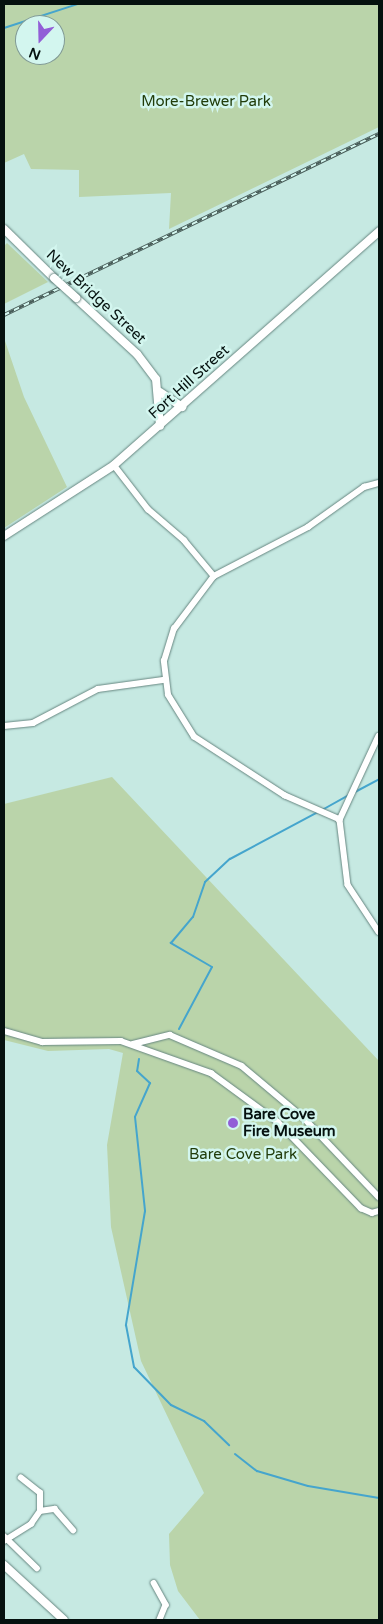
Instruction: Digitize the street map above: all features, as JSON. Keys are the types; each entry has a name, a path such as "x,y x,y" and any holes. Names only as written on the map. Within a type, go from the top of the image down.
{"main road":[{"name":"New Bridge Street","path":"4,228 54,278 137,354 156,378 160,392 160,426"},
{"name":"Fort Hill Street","path":"4,536 114,465 379,232"},
{"path":"160,392 182,406"},
{"path":"4,1565 64,1620"}],"street":[{"path":"114,465 148,509 184,540 214,576"},
{"path":"340,820 285,796 200,743 183,724 164,680 166,647 174,630 214,576 308,527 364,487 379,483"},
{"path":"4,726 33,723 98,689 164,680"},
{"path":"379,736 340,820 348,884 379,932"},
{"path":"4,1031 42,1042 110,1040 133,1044 192,1065 232,1086 295,1137 361,1208 372,1214 379,1211"},
{"path":"133,1044 170,1035 242,1066 304,1118 379,1198"},
{"path":"21,1478 40,1493 40,1511 31,1524 5,1539 37,1568"},
{"path":"40,1511 55,1509 73,1530"},
{"path":"154,1583 166,1605 160,1620"}],"green space":[{"name":"More-Brewer Park","path":"4,4 379,4 379,127 169,229 171,193 79,197 79,170 31,169 24,154 4,163"},
{"path":"7,243 48,282 4,304 4,246"},
{"path":"4,338 24,397 67,487 4,528"},
{"name":"Bare Cove Park","path":"112,777 379,1061 379,1620 200,1620 178,1591 170,1565 169,1534 204,1493 141,1361 111,1227 107,1145 123,1053 109,1049 48,1051 4,1040 4,804"}],"waterway":[{"path":"4,28 78,4"},
{"path":"355,792 379,779"},
{"path":"322,810 349,795"},
{"path":"179,1029 212,967 171,943 193,917 205,882 230,859 318,812"},
{"path":"139,1059 137,1071 150,1083 135,1117 145,1211 126,1325 134,1367 171,1405 204,1421 229,1445"},
{"path":"235,1454 257,1471 308,1486 379,1498"}],"railway":[{"path":"4,315 379,134"}],"place":[{"name":"Bare Cove Fire Museum","path":"233,1123"}]}
